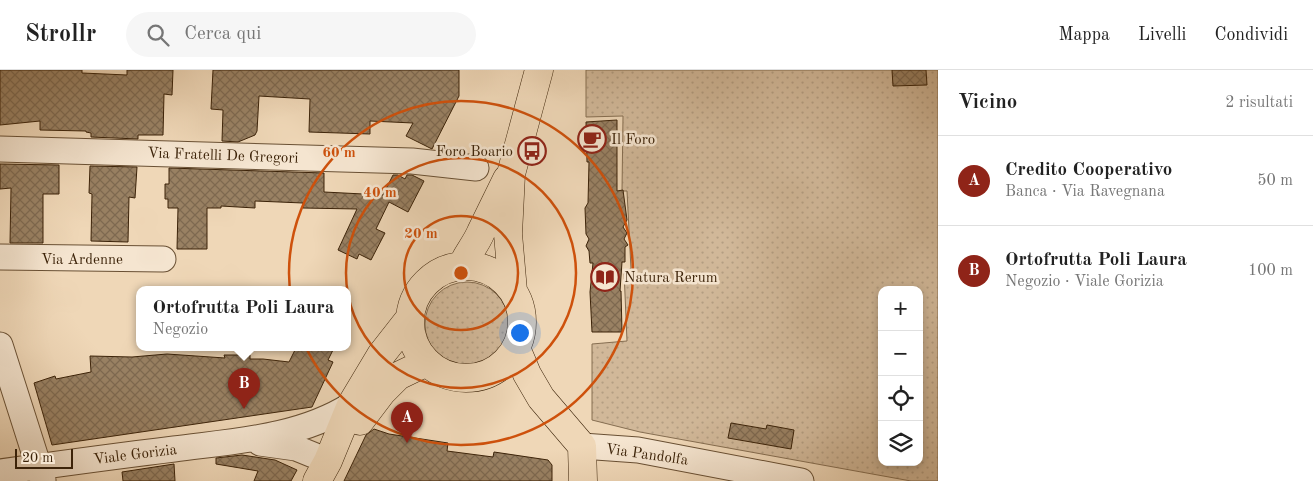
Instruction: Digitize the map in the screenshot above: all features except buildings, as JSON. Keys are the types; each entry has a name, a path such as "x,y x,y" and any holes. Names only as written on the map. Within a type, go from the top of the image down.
{"main road":[{"path":"513,290 503,279 491,272 476,267 462,266 448,269 436,275 426,283 413,305 410,318 411,334 417,350 438,371 464,379 478,377 502,366 516,348 522,328 522,316 513,290 508,234 511,174 533,75"},
{"path":"462,266 468,252 481,234 488,215 511,174"},
{"path":"323,471 351,405 381,355 410,318"},
{"path":"516,348 527,374 541,398 582,446 583,481"},
{"path":"323,471 382,392 398,376 427,362"}],"street":[{"name":"Via Fratelli De Gregori","path":"0,149 412,161 476,168"},
{"name":"Via Ardenne","path":"0,257 163,259"},
{"path":"0,345 41,474"},
{"name":"Viale Gorizia","path":"0,472 41,474 299,429 337,414 351,405"},
{"name":"Viale Gorizia","path":"240,440 296,448 323,471"},
{"name":"Via Pandolfa","path":"582,446 638,450 801,481"}],"shaded area":[{"path":"586,70 938,70 938,481 911,481 640,432 592,420 592,344 627,341 624,271 631,269 627,191 622,191 623,116 586,117"},
{"path":"459,282 475,282 491,289 502,300 509,316 506,340 497,354 491,359 475,366 459,366 443,359 432,348 425,332 425,316 432,300 443,289"}],"place":[{"name":"Il Foro","path":"592,139"},
{"name":"Foro Boario","path":"532,151"},
{"name":"Natura Rerum","path":"605,277"},
{"name":"Ortofrutta Poli Laura","path":"244,409"},
{"name":"Credito Cooperativo","path":"407,443"}]}
